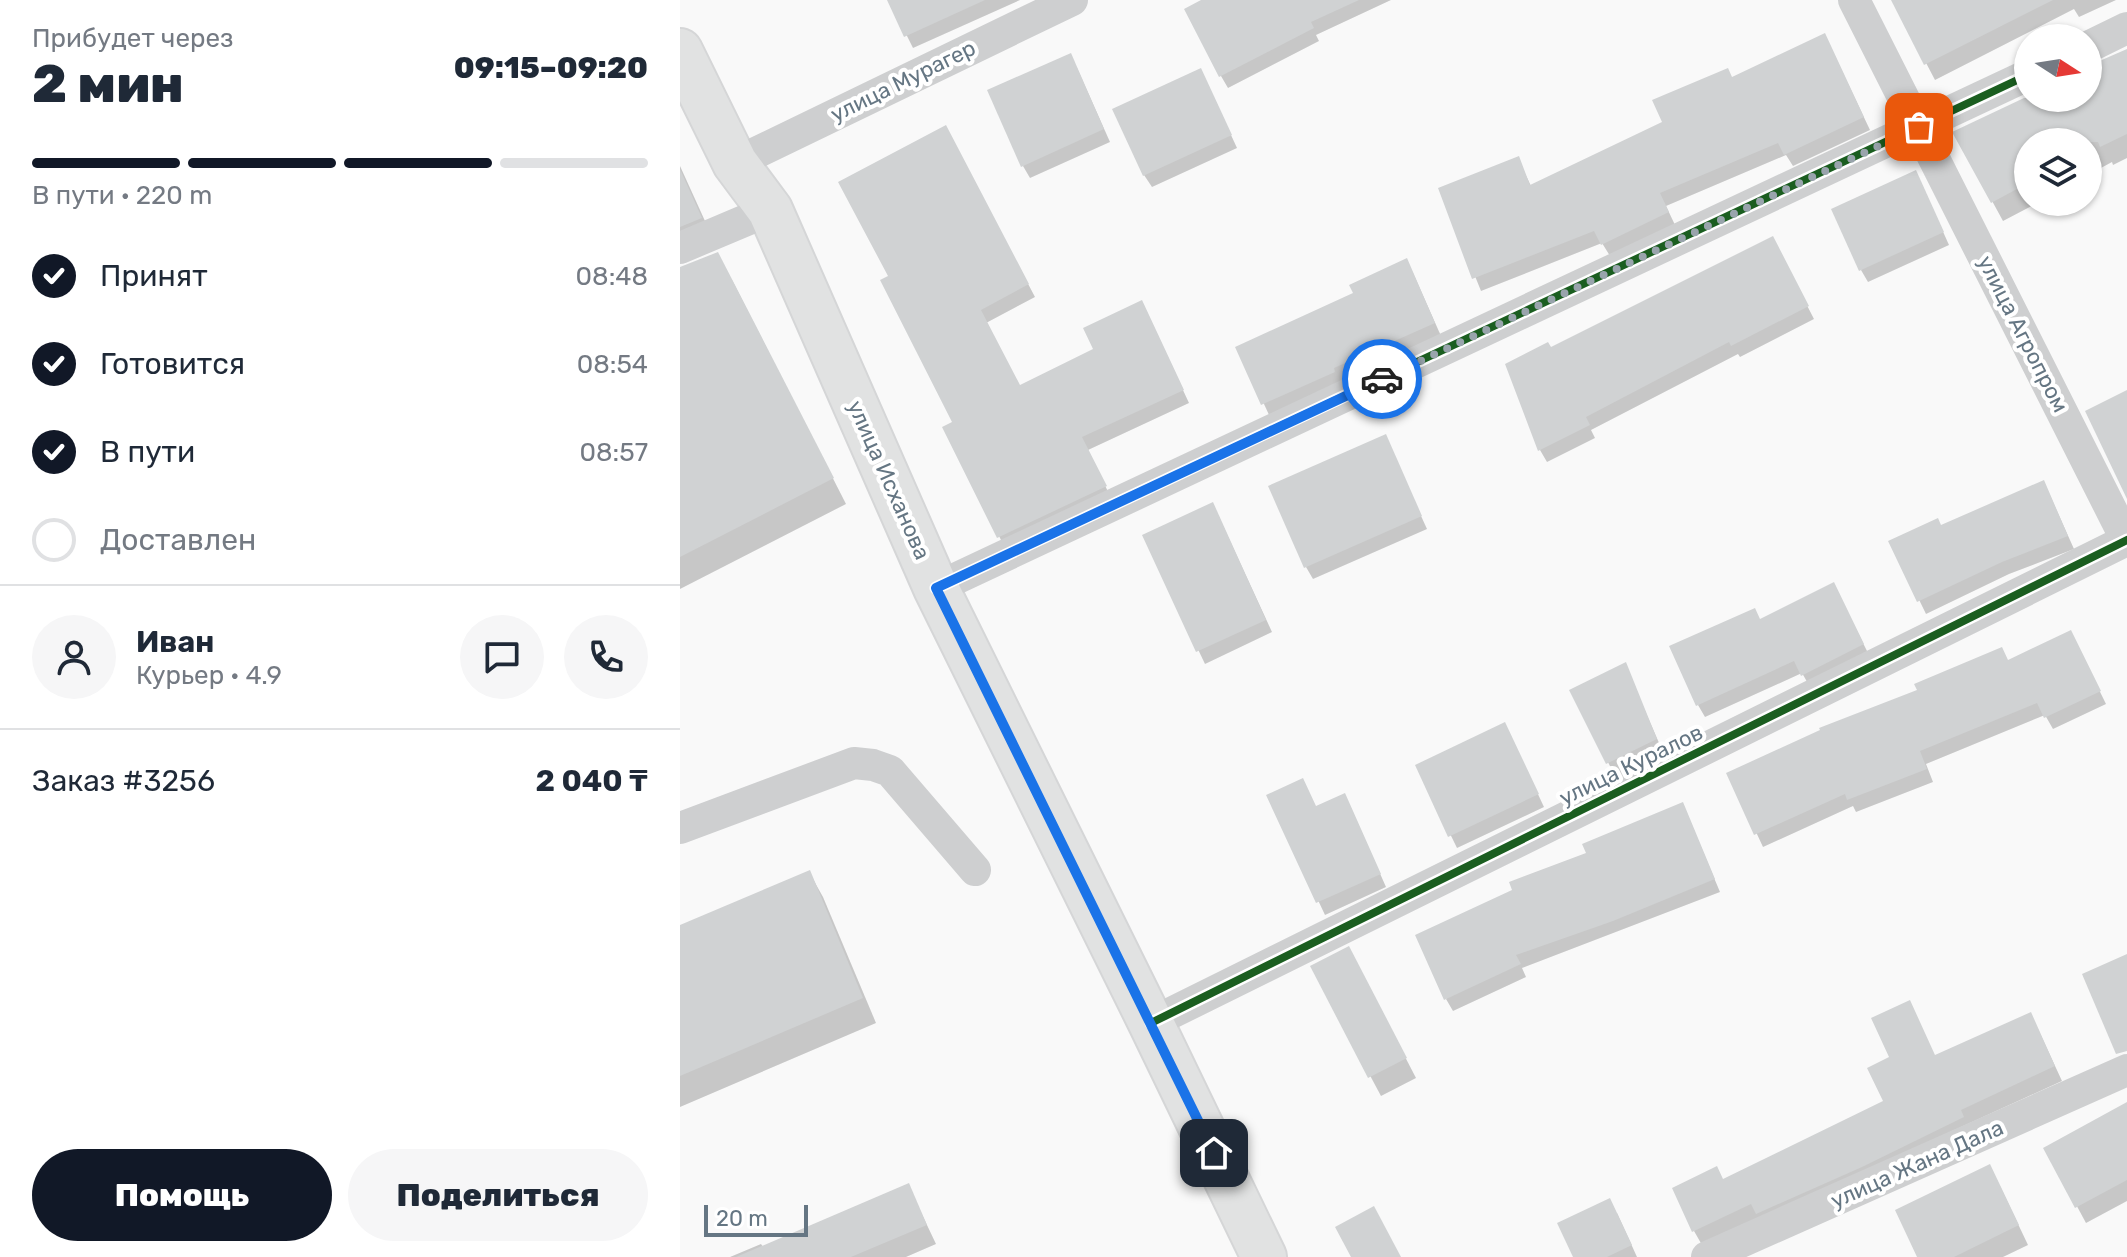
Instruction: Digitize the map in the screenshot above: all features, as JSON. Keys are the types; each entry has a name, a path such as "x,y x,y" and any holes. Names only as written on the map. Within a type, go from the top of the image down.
{"main road":[{"name":"улица Исханова","path":"680,51 735,163 770,210 936,588 1264,1257"}],"street":[{"name":"улица Мурагер","path":"735,163 1072,0"},
{"name":"улица Агропром","path":"1854,0 2127,541"},
{"path":"2102,40 2127,28"},
{"path":"936,588 2014,82"},
{"path":"680,248 770,210"},
{"name":"улица Куралов","path":"1151,1023 2127,541"},
{"path":"680,828 854,763 873,765 890,771 975,870"},
{"name":"улица Жана Дала","path":"1707,1257 2127,1070"}],"building":[{"path":"887,0 985,0 904,37"},
{"path":"1201,0 1359,0 1311,22 1314,28 1219,77 1184,9"},
{"path":"1891,0 2053,0 1924,65"},
{"path":"1825,33 1864,117 1784,155 1778,143 1660,193 1669,212 1601,245 1594,231 1472,279 1438,188 1519,156 1530,185 1662,122 1652,100 1728,68 1732,77"},
{"path":"2127,49 2127,134 2102,146 2102,128 2014,128 2014,191 1991,203 1952,132 2014,103 2014,112 2102,112 2102,60"},
{"path":"1071,53 1104,129 1021,167 987,90"},
{"path":"1201,68 1232,135 1143,176 1112,109"},
{"path":"946,125 1029,284 981,310 1020,385 1093,349 1083,328 1142,300 1184,390 1082,437 1107,486 997,538 942,427 952,422 880,280 888,276 838,182"},
{"path":"680,169 702,218 680,227"},
{"path":"1916,170 1944,232 1859,271 1831,209"},
{"path":"1773,236 1809,306 1731,346 1729,342 1586,417 1590,425 1538,451 1505,364 1548,342 1551,347"},
{"path":"718,252 834,478 680,557 680,267"},
{"path":"1407,258 1435,323 1261,405 1235,347 1353,293 1349,285"},
{"path":"2127,390 2127,499 2085,411"},
{"path":"1386,434 1422,516 1304,568 1268,486"},
{"path":"2044,480 2068,536 2002,562 1917,602 1888,541 1938,518 1941,525"},
{"path":"1213,502 1266,620 1196,652 1142,535"},
{"path":"1834,582 1864,644 1801,676 1794,661 1696,706 1669,646 1755,608 1760,619"},
{"path":"2071,630 2101,691 2044,718 2037,703 1920,751 1927,769 1847,800 1845,794 1754,835 1726,773 1819,728 1917,690 1914,684 2002,647 2008,660"},
{"path":"1626,662 1657,739 1606,764 1569,690"},
{"path":"1505,722 1539,794 1448,837 1415,765"},
{"path":"1303,778 1316,806 1345,793 1381,874 1316,903 1266,795"},
{"path":"1683,802 1715,879 1613,921 1516,955 1521,964 1444,1000 1415,935 1512,890 1509,882 1586,853 1582,844"},
{"path":"810,870 863,998 680,1076 680,925"},
{"path":"1349,946 1407,1058 1368,1078 1310,966"},
{"path":"2127,954 2127,1051 2116,1054 2082,974"},
{"path":"1910,1000 1935,1055 2031,1012 2055,1066 1961,1110 1964,1117 1862,1167 1756,1214 1751,1204 1692,1232 1672,1188 1717,1166 1723,1179 1883,1101 1867,1068 1889,1057 1871,1018"},
{"path":"2127,1102 2127,1180 2075,1208 2043,1148"},
{"path":"1990,1164 2019,1225 1954,1257 1917,1257 1895,1210"},
{"path":"909,1183 927,1225 851,1257 736,1257"},
{"path":"1610,1198 1632,1245 1607,1257 1573,1257 1557,1223"},
{"path":"1374,1206 1401,1257 1351,1257 1335,1227"}],"cycle path":[{"path":"936,588 2014,82"},
{"path":"1151,1023 2127,540"}],"way so far":[{"path":"1382,379 1919,127"}],"route":[{"path":"1214,1153 936,588 1382,379"}]}
